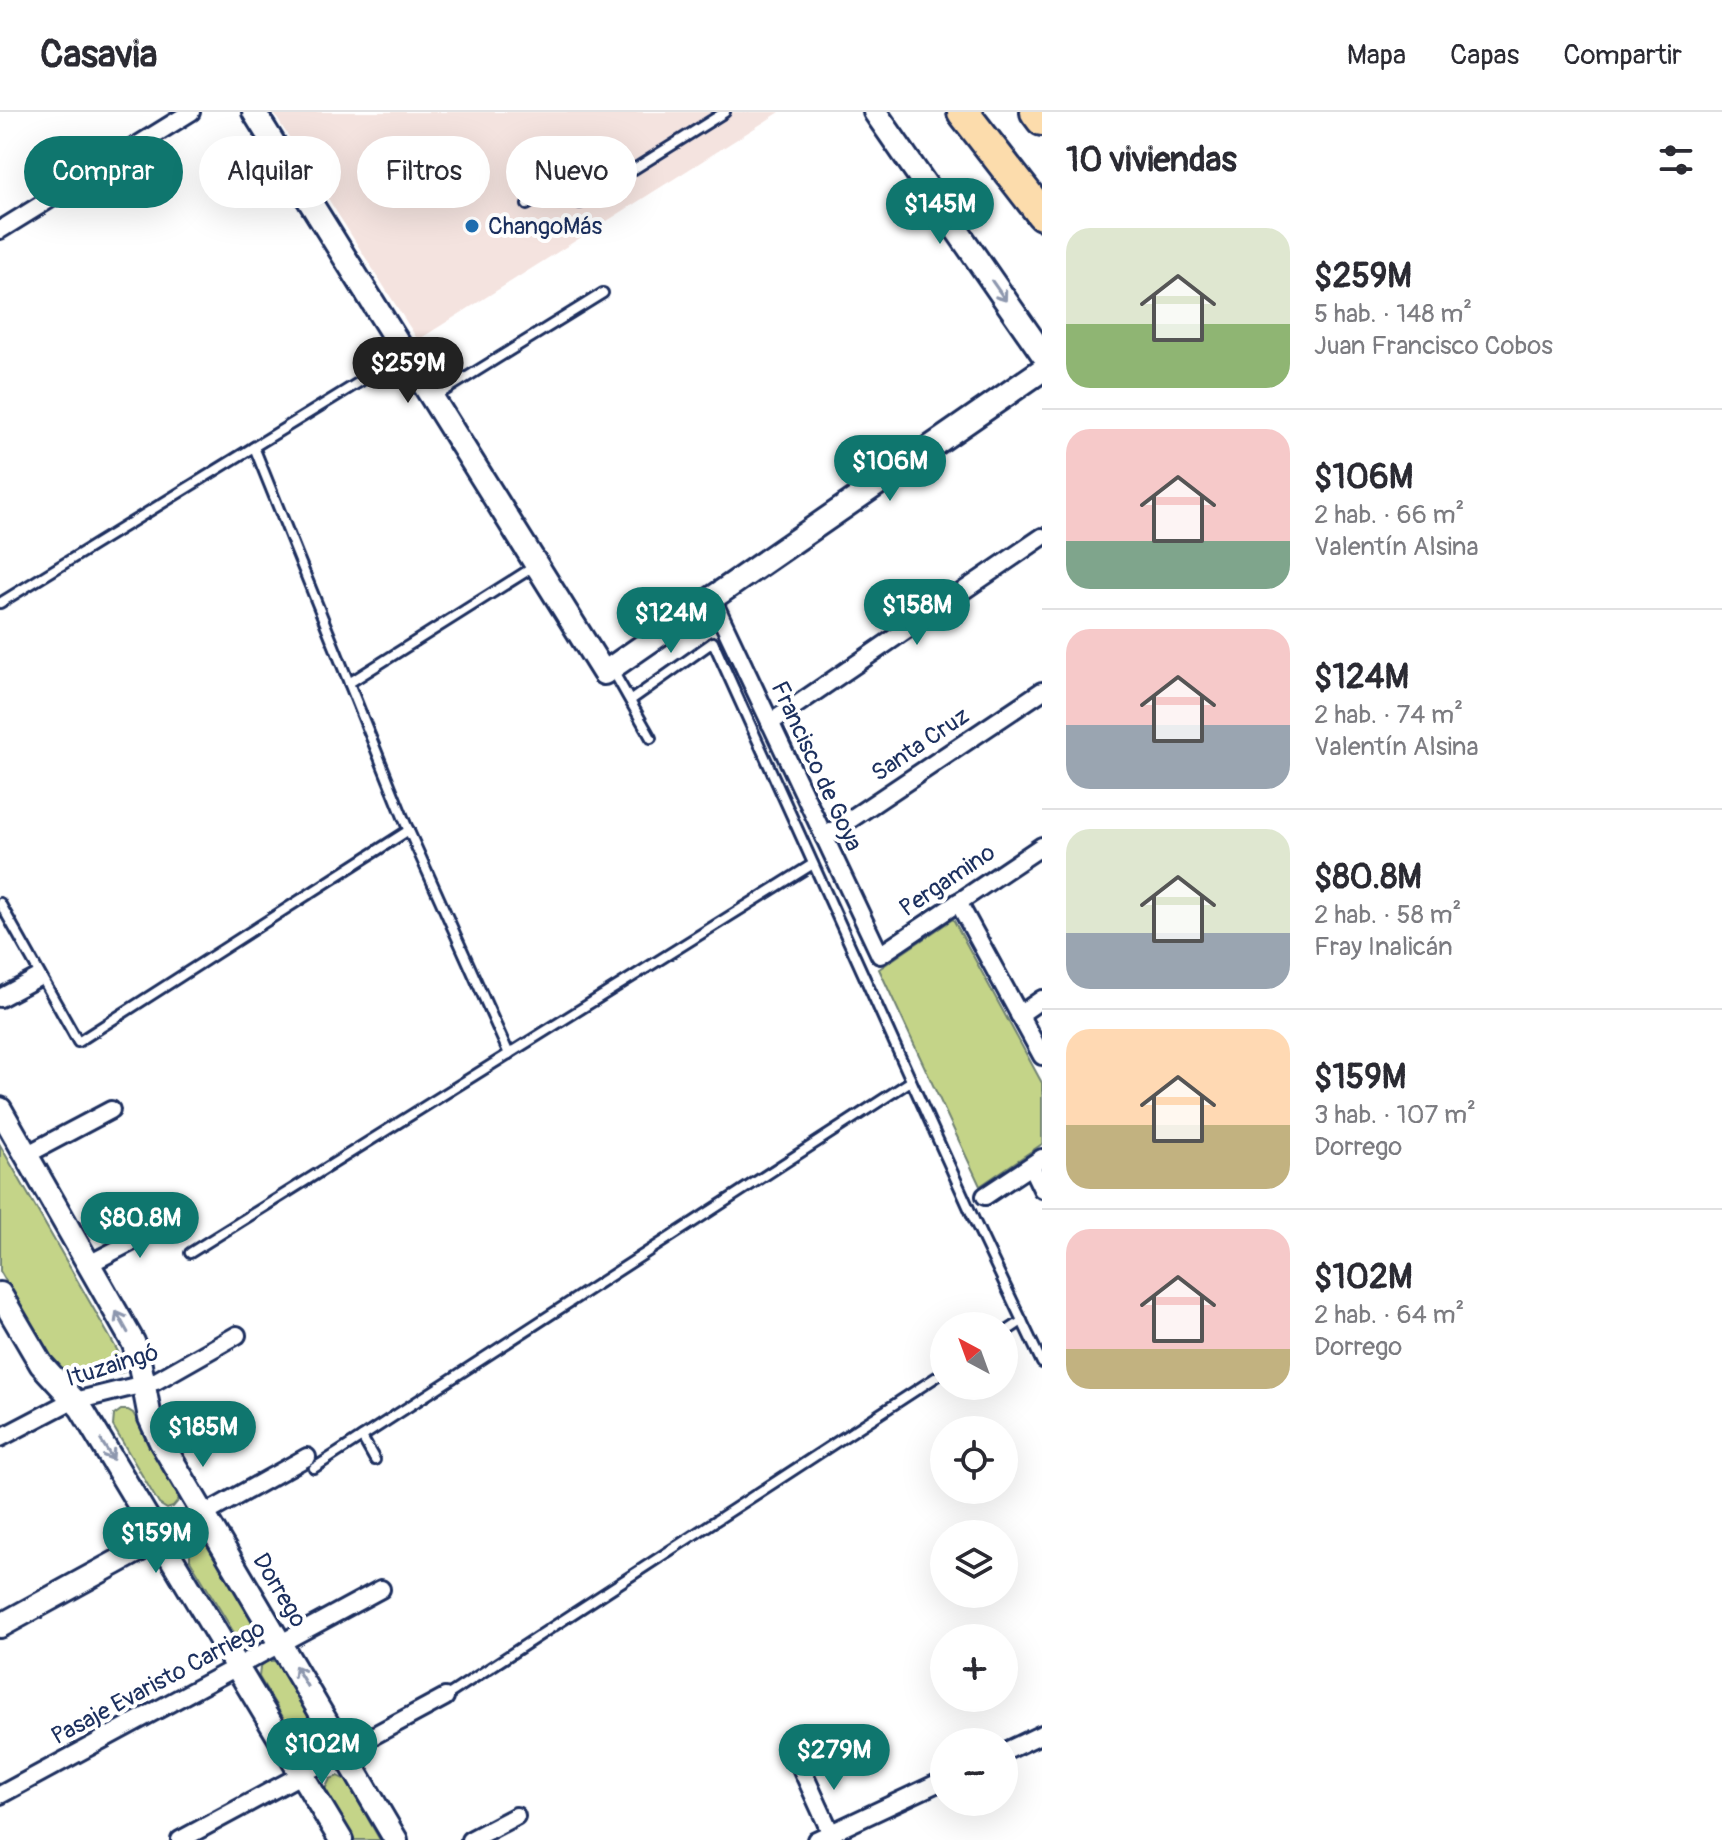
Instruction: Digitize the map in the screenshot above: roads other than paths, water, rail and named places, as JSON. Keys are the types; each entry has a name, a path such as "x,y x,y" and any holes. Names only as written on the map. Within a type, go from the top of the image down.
{"highway":[{"path":"963,112 1042,214"},
{"path":"1036,112 1042,120"}],"main road":[{"path":"254,112 536,566 608,670 1042,370"},
{"path":"875,112 1042,353"},
{"name":"Dorrego","path":"0,1109 133,1342 150,1418 161,1442 396,1840"},
{"path":"0,1294 41,1364 76,1401 341,1840"},
{"path":"0,1626 203,1515"}],"street":[{"path":"0,230 191,112"},
{"path":"770,723 1042,537"},
{"name":"Francisco de Goya","path":"712,599 880,955"},
{"name":"Santa Cruz","path":"824,837 1042,691"},
{"name":"Pergamino","path":"880,955 1042,846"},
{"path":"958,902 1042,1056"},
{"path":"0,998 37,978"},
{"path":"1019,1015 1042,999"},
{"path":"26,1155 111,1110"},
{"path":"985,1196 1036,1162 1042,1189"},
{"path":"89,1264 172,1221"},
{"name":"Ituzaingó","path":"0,1438 58,1407 162,1378 237,1335"},
{"path":"203,1515 310,1463"},
{"name":"Pasaje Evaristo Carriego","path":"0,1795 381,1589"},
{"path":"180,1840 445,1697"},
{"path":"1018,1745 1042,1734"},
{"path":"798,1761 827,1838 930,1787"},
{"path":"470,1840 516,1816"}],"lane":[{"path":"637,167 725,112"},
{"path":"431,399 603,293"},
{"path":"0,603 379,370"},
{"path":"254,447 409,830 509,1054"},
{"path":"349,683 536,566"},
{"path":"631,700 713,642 1042,1363"},
{"path":"608,670 631,700 651,738"},
{"path":"0,903 78,1042 409,830"},
{"path":"190,1253 813,864"},
{"path":"310,1463 362,1437 911,1081"},
{"path":"1018,1324 1022,1321"},
{"path":"445,1697 930,1381"},
{"path":"362,1437 375,1460"}],"place":[{"name":"ChangoMás","path":"472,226"}]}
